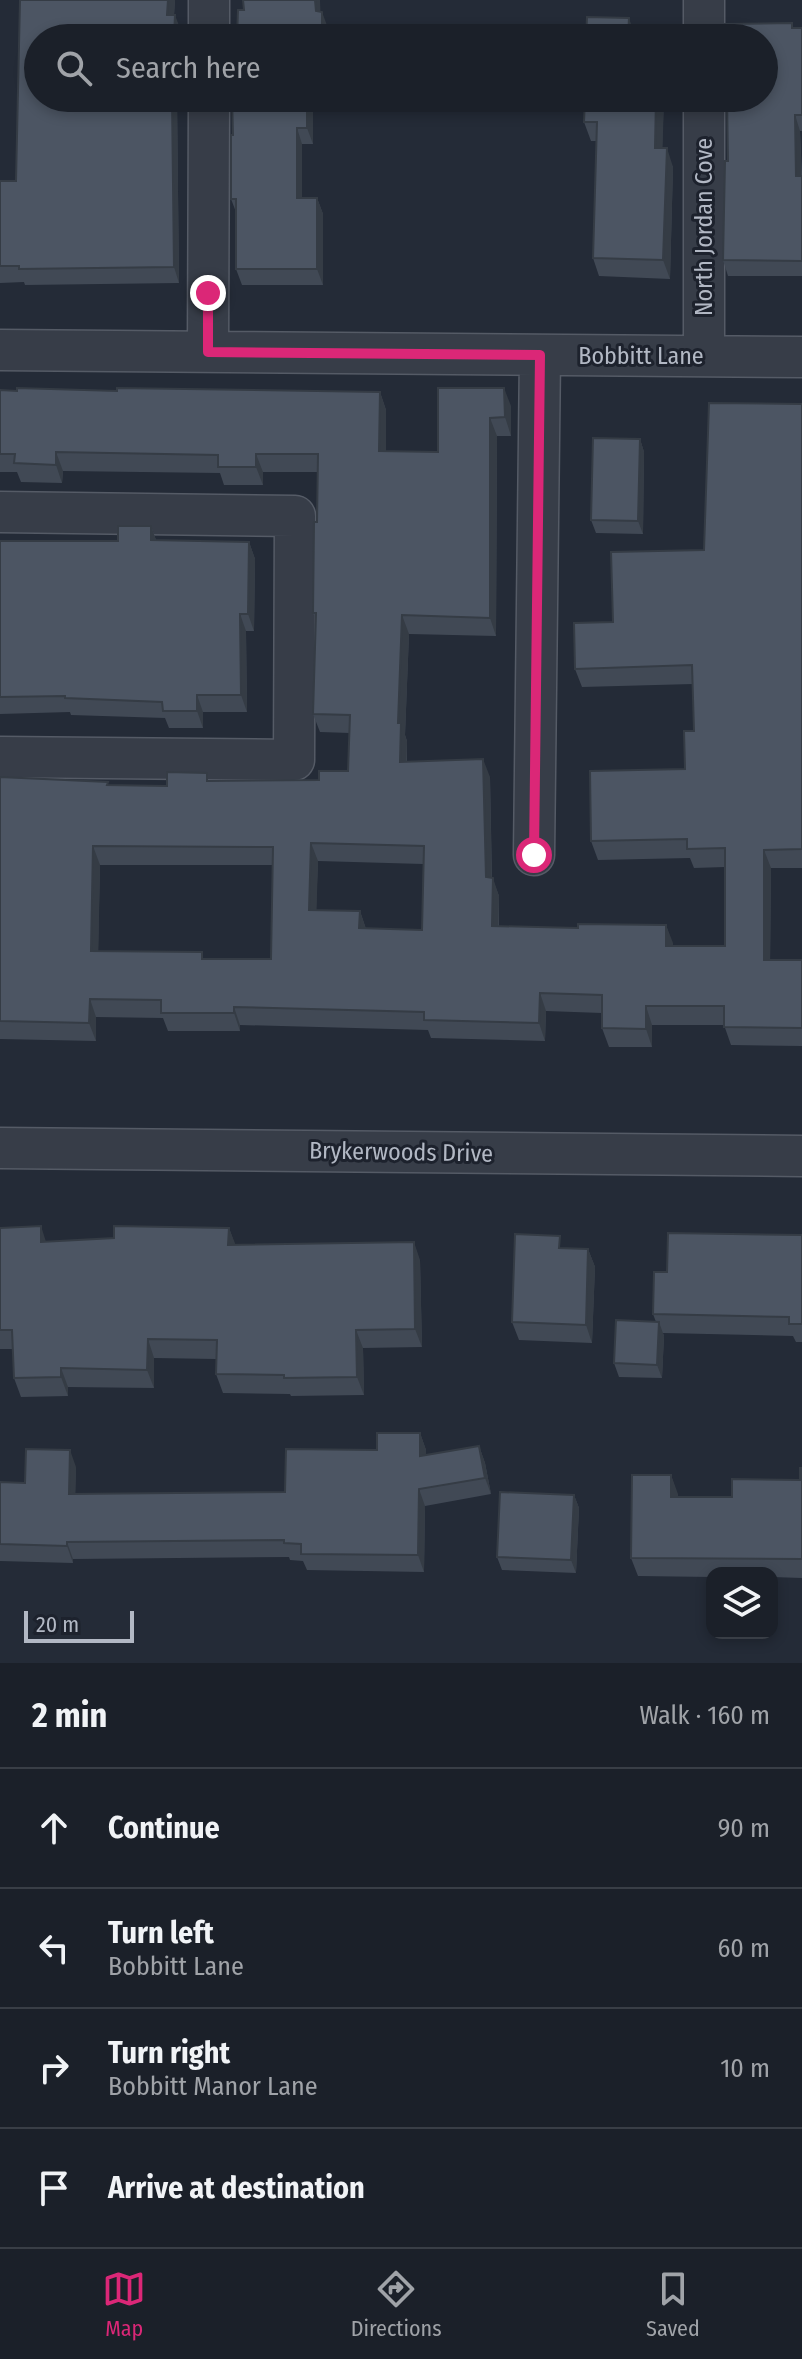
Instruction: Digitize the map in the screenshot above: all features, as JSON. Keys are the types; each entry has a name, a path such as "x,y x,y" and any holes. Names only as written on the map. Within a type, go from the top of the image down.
{"street":[{"path":"209,0 209,24"},
{"path":"704,0 704,24"},
{"path":"208,352 209,112"},
{"name":"North Jordan Cove","path":"704,112 704,356"},
{"name":"Bobbitt Lane","path":"0,350 802,357"},
{"path":"534,855 540,355"},
{"path":"0,512 295,516 294,760 0,757"},
{"name":"Brykerwoods Drive","path":"0,1148 802,1156"}],"building":[{"path":"20,0 168,0 167,15 175,15 175,24 24,24 24,112 172,112 174,267 19,269 19,266 0,266 0,181 16,181"},
{"path":"243,0 315,0 316,11 322,12 322,24 238,24 238,10 244,10"},
{"path":"587,17 629,18 629,24 587,24"},
{"path":"792,23 792,28 802,28 802,115 795,115 796,176 802,176 802,261 723,260 727,112 778,112 778,24 725,24"},
{"path":"232,112 307,112 307,128 297,128 297,198 317,198 317,269 236,269 236,199 231,199"},
{"path":"584,112 656,112 655,148 667,148 663,260 593,258 597,122 584,122"},
{"path":"17,388 117,391 117,388 380,392 379,451 438,452 438,388 504,388 505,417 490,418 490,618 402,615 398,723 401,723 400,762 483,759 486,877 493,878 492,926 578,928 578,924 666,925 666,946 725,946 725,848 687,849 687,839 591,841 590,771 685,769 684,731 694,731 692,665 575,669 574,623 613,622 611,552 704,550 709,403 802,404 802,849 764,850 764,960 802,960 802,1028 724,1027 724,1006 646,1006 646,1029 602,1028 602,995 540,993 539,1023 424,1020 424,1012 234,1007 234,1013 161,1013 161,1000 90,999 89,1023 0,1021 0,777 167,786 167,772 207,773 207,781 319,780 319,771 348,771 350,715 313,714 316,613 313,613 314,522 317,522 318,454 256,454 256,467 218,467 218,455 56,452 56,465 14,463 15,454 0,454 0,390 17,391","holes":["311,843 424,846 422,930 359,928 360,911 309,910","93,846 273,847 271,959 202,959 202,952 91,951"]},
{"path":"593,438 640,439 638,521 591,520"},
{"path":"118,526 151,526 151,540 249,542 248,614 240,614 241,695 197,695 197,711 163,711 162,702 65,696 0,697 0,541 118,541"},
{"path":"41,1226 41,1242 114,1238 114,1226 229,1228 228,1245 414,1242 415,1329 356,1330 357,1377 284,1378 284,1375 216,1374 217,1340 148,1339 147,1370 61,1368 61,1377 14,1378 12,1330 0,1330 0,1228"},
{"path":"668,1233 802,1235 802,1324 789,1324 789,1317 653,1314 654,1272 667,1272"},
{"path":"515,1234 560,1236 559,1248 588,1249 586,1325 512,1322"},
{"path":"616,1320 659,1322 657,1365 614,1363"},
{"path":"377,1433 420,1433 420,1456 479,1446 485,1478 419,1489 418,1555 301,1554 301,1544 284,1543 284,1540 67,1542 67,1546 0,1544 0,1482 25,1483 26,1449 70,1450 69,1494 285,1492 286,1449 377,1450"},
{"path":"800,1468 802,1559 631,1558 632,1475 671,1475 671,1497 732,1497 732,1479 800,1480"},
{"path":"500,1492 574,1495 571,1560 497,1557"}],"route":[{"path":"208,293 208,352 540,355 534,855"}]}
